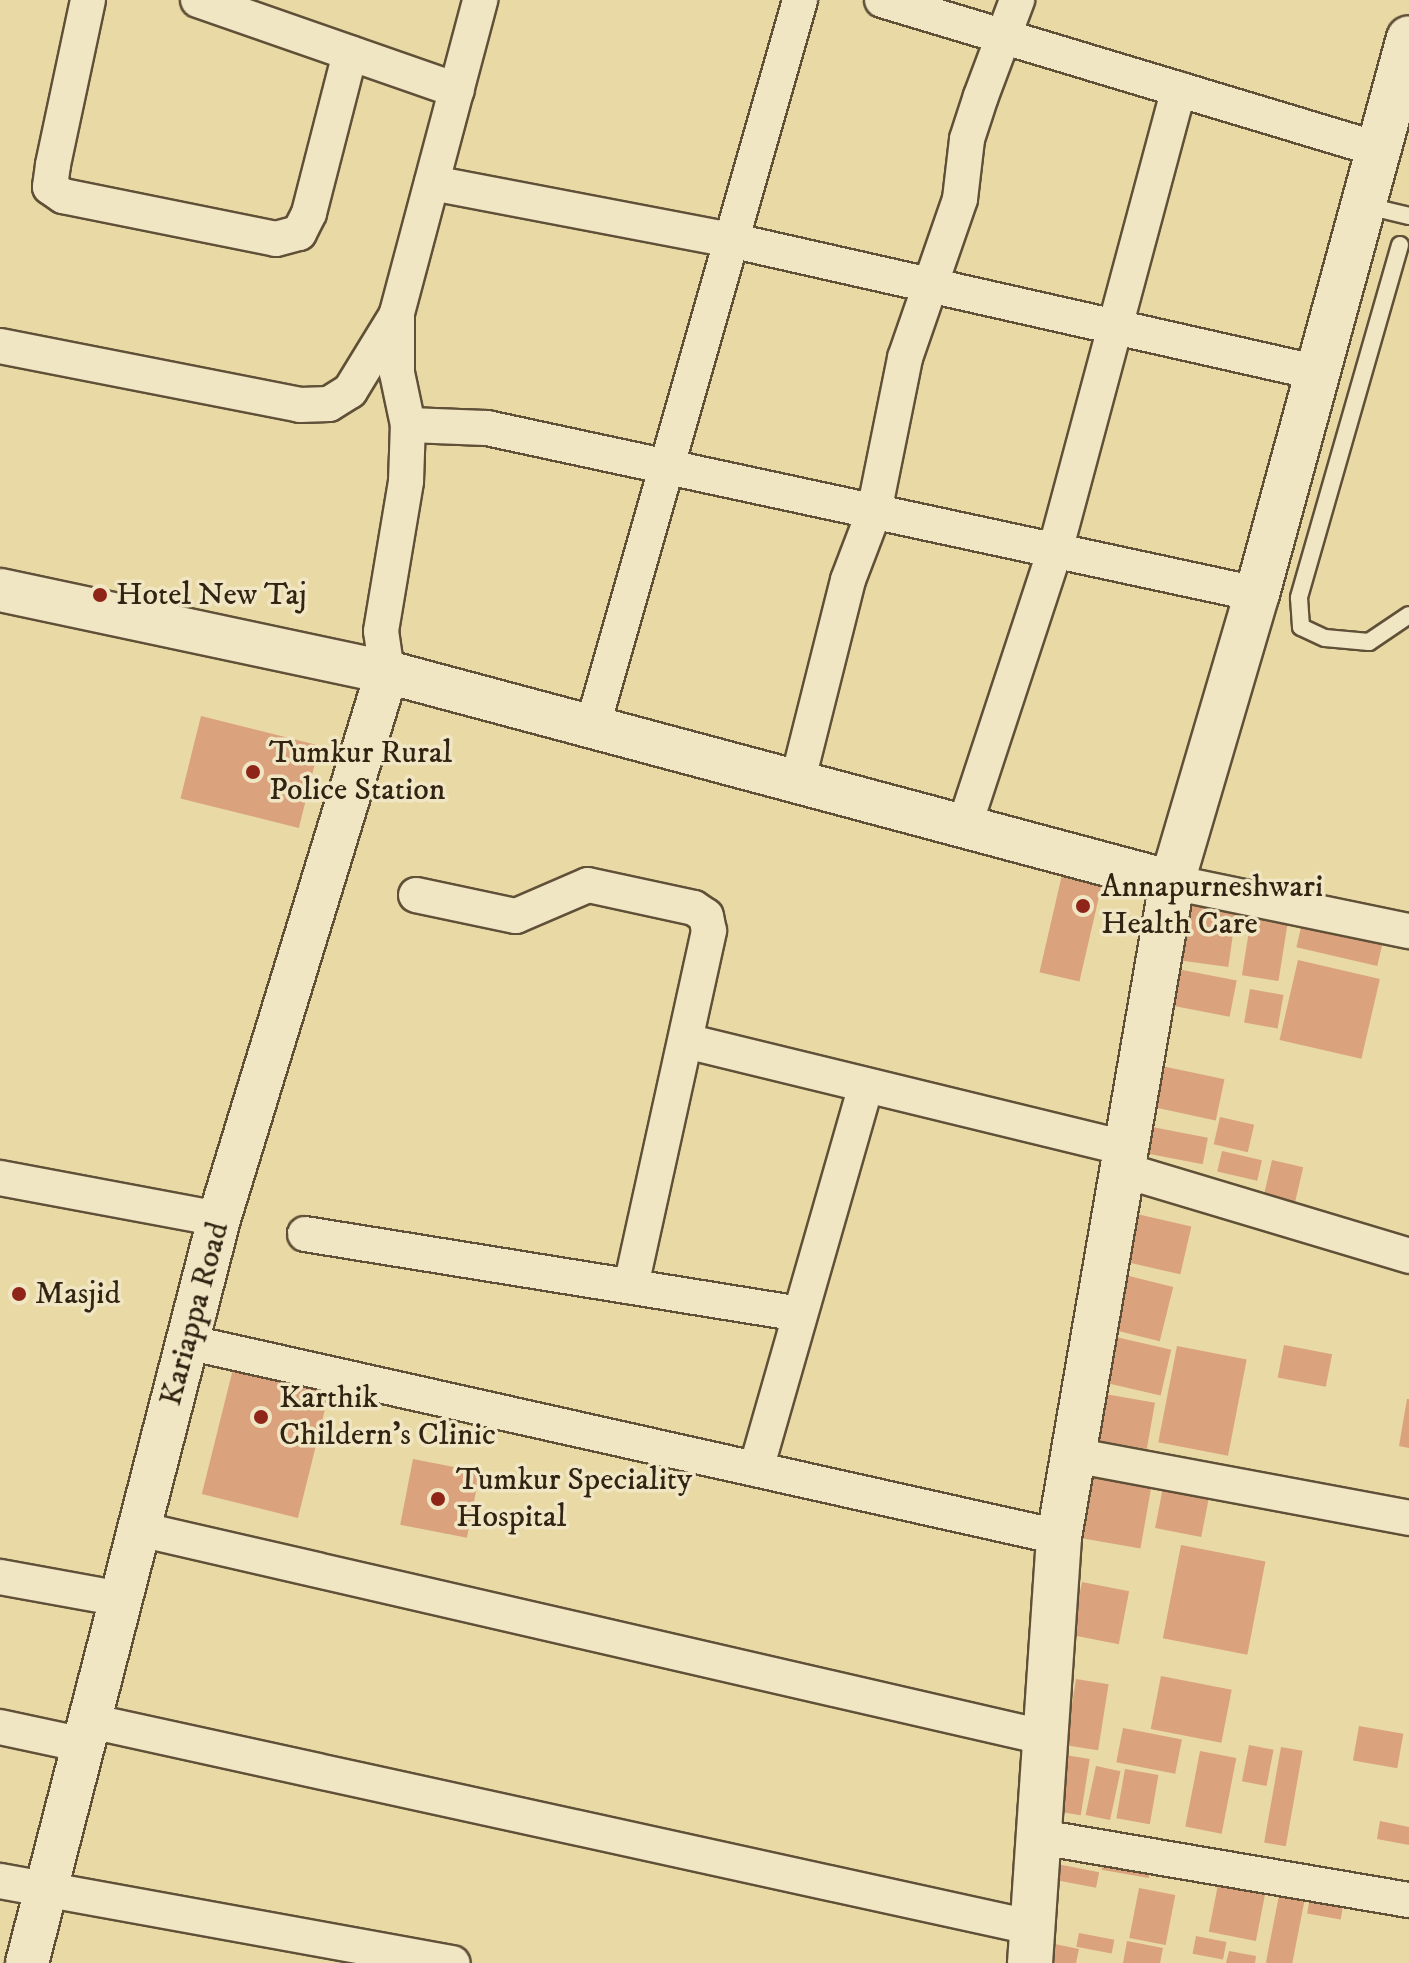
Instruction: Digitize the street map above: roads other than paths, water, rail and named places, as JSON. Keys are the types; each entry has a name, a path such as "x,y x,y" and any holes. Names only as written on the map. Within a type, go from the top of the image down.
{"main road":[{"path":"1032,1946 1059,1537 1172,882 1257,594 1315,372 1409,38"}],"street":[{"path":"88,0 50,187 63,196 154,215 276,239 299,233 309,213 350,53"},
{"path":"198,0 457,90"},
{"path":"387,672 381,631 406,481 408,425 397,373 397,313 480,0"},
{"path":"592,728 663,467 800,0"},
{"path":"882,0 1377,149"},
{"path":"797,783 848,580 874,512 905,358 960,199 967,139 1017,0"},
{"path":"964,827 1055,551 1179,89"},
{"path":"432,183 730,240 1315,372"},
{"path":"0,346 300,405 329,404 350,391 397,313"},
{"path":"408,425 487,428 1257,594"},
{"path":"0,590 387,672 1172,882 1409,931"},
{"name":"Kariappa Road","path":"27,1963 219,1219 387,672"},
{"path":"416,895 516,916 588,885 694,908 706,916 709,931 631,1287"},
{"path":"686,1041 866,1085 1124,1159 1409,1256"},
{"path":"756,1469 866,1085"},
{"path":"0,1178 219,1219"},
{"path":"305,1234 800,1314"},
{"path":"187,1342 1059,1537"},
{"path":"1073,1455 1409,1518"},
{"path":"139,1529 1047,1738"},
{"path":"0,1577 121,1599"},
{"path":"0,1727 87,1733 1032,1946"},
{"path":"1040,1837 1409,1900"},
{"path":"0,1881 453,1963"}],"lane":[{"path":"1362,205 1409,216"},
{"path":"1400,245 1299,598 1301,627 1325,638 1369,642 1409,615"}],"place":[{"name":"Hotel New Taj","path":"100,595"},
{"name":"Tumkur Rural Police Station","path":"253,772"},
{"name":"Annapurneshwari Health Care","path":"1083,906"},
{"name":"Masjid","path":"19,1294"},
{"name":"Karthik Childern's Clinic","path":"261,1417"},
{"name":"Tumkur Speciality Hospital","path":"438,1499"}]}
